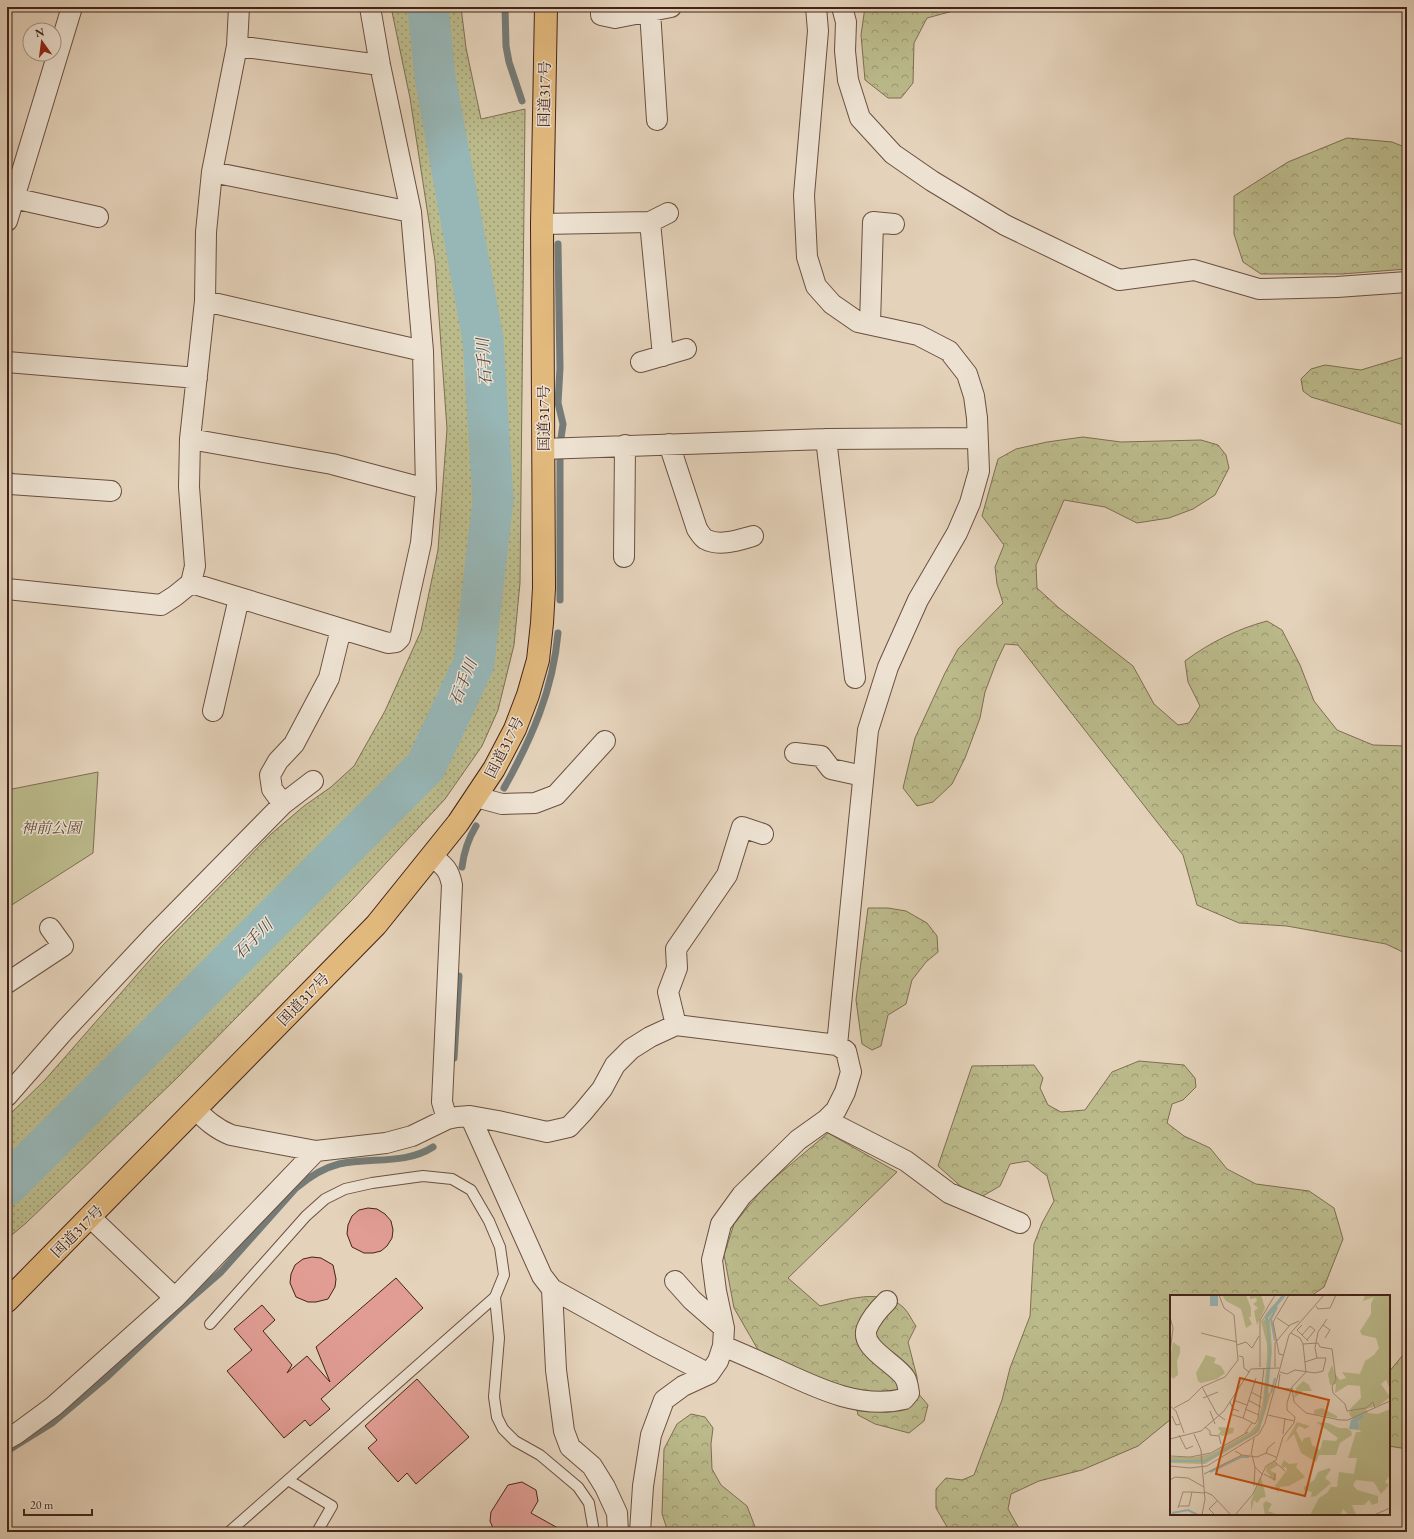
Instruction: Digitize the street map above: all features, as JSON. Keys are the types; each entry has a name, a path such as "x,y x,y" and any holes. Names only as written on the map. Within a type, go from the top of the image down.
{"highway":[{"name":"国道317号","path":"7,1301 376,925 432,856 476,797 494,769 515,729 528,695 538,660 544,588 542,224 546,7"}],"street":[{"path":"7,221 72,7"},
{"path":"7,589 161,605 191,583 195,566 189,486 190,439 205,301 206,232 212,172 237,46 239,7"},
{"path":"191,583 388,643 396,642 400,638 421,544 426,489 423,351 411,212 380,65 370,7"},
{"path":"601,7 601,15 615,18 671,7"},
{"path":"816,7 818,31 804,195 807,257 816,286 832,304 858,322 918,335 949,351 967,374 974,396 977,418 979,471 970,503 957,533 918,600 888,667 868,730 838,1045"},
{"path":"842,7 846,22 844,51 848,80 860,118 893,154 932,181 1005,225 1119,280 1194,270 1259,289 1337,287 1407,282"},
{"path":"650,11 657,120"},
{"path":"237,46 380,65"},
{"path":"212,172 411,212"},
{"path":"13,198 98,217"},
{"path":"542,224 650,222 668,213"},
{"path":"650,222 662,356"},
{"path":"870,324 873,222 894,224"},
{"path":"205,301 423,351"},
{"path":"641,362 686,349"},
{"path":"7,362 197,378"},
{"path":"543,449 826,439 977,438"},
{"path":"190,439 332,464 426,489"},
{"path":"826,439 854,678"},
{"path":"669,444 696,529 705,539 716,542 727,542 753,536"},
{"path":"624,557 625,445"},
{"path":"7,482 10,484 111,491"},
{"path":"213,711 240,598"},
{"path":"283,804 272,789 270,775 278,761 294,744 329,678 341,629"},
{"path":"476,797 502,804 535,803 556,795 605,741"},
{"path":"795,753 821,756 832,769 864,776"},
{"path":"7,1096 64,1031 149,941 283,804 313,781"},
{"path":"676,1025 668,992 677,968 676,949 728,875 742,827 764,834"},
{"path":"432,856 445,867 450,874 452,885 442,1102 447,1119"},
{"path":"7,983 63,946 50,928"},
{"path":"195,1109 206,1120 220,1130 231,1135 316,1151 386,1143 412,1136 447,1119 457,1117 470,1116 547,1132 568,1127 602,1089 615,1065 631,1049 650,1037 676,1025 838,1045 846,1051 851,1072 845,1092 836,1110 826,1120 798,1140 742,1195 721,1224 712,1260 723,1337 718,1361 709,1374 683,1386 664,1400 651,1434 643,1486 640,1532"},
{"path":"470,1116 542,1276 552,1289 654,1346 709,1374"},
{"path":"826,1120 906,1161 949,1193 1020,1223"},
{"path":"7,1439 54,1406 175,1298 316,1151"},
{"path":"90,1217 175,1298"},
{"path":"675,1281 723,1337 818,1388 844,1397 885,1402 904,1399 909,1393 908,1385 904,1377 872,1349 867,1340 866,1330 872,1318 887,1300"},
{"path":"552,1289 556,1370 564,1431 570,1447 592,1466 605,1486 617,1513 618,1532"}],"lane":[{"path":"210,1324 306,1216 325,1199 345,1189 372,1182 423,1176 452,1179 471,1190 489,1220 500,1247 504,1275 495,1297 229,1532"},
{"path":"495,1297 500,1338 494,1398 497,1418 503,1429 515,1441 540,1455 578,1487 589,1503 594,1532"},
{"path":"288,1480 332,1506 317,1532"}],"green space":[{"path":"391,7 461,7 466,48 481,119 525,109 520,583 514,645 498,710 482,746 445,799 352,900 177,1078 26,1223 7,1239 7,1117 45,1080 162,946 271,834 304,806 331,787 354,766 385,711 421,631 438,550 447,429 435,261 410,98"},
{"path":"865,7 958,7 953,11 927,18 914,43 913,83 901,98 888,98 865,80 861,35"},
{"path":"1347,138 1392,142 1407,148 1407,269 1342,274 1261,274 1243,262 1234,234 1234,196 1288,162"},
{"path":"1407,356 1407,426 1311,397 1303,391 1301,379 1311,369 1325,365 1361,370"},
{"path":"1083,437 1121,442 1201,440 1218,445 1226,455 1229,468 1215,495 1193,509 1169,518 1137,523 1105,507 1064,500 1036,565 1037,588 1059,608 1133,666 1154,704 1178,725 1189,723 1200,706 1188,682 1185,661 1224,637 1267,621 1282,630 1300,665 1314,701 1337,730 1373,745 1407,746 1407,954 1386,944 1287,926 1239,923 1197,905 1183,855 1018,645 1005,644 985,692 980,718 965,758 952,784 933,802 917,806 903,788 915,738 945,673 958,649 1003,603 997,584 995,567 1004,545 982,516 998,459 1016,449 1047,442"},
{"name":"神前公園","path":"98,772 93,853 7,908 7,790"},
{"path":"868,908 888,908 906,911 927,923 937,936 938,952 926,962 912,980 906,1004 888,1015 881,1046 872,1050 862,1044 856,1000"},
{"path":"1139,1061 1184,1065 1195,1078 1196,1087 1183,1100 1172,1104 1167,1123 1184,1136 1210,1148 1227,1169 1256,1184 1309,1191 1334,1208 1343,1239 1324,1287 1312,1295 1170,1295 1170,1420 1138,1446 1082,1470 1039,1481 1011,1494 1008,1509 1021,1532 956,1532 947,1527 936,1508 936,1489 946,1478 962,1480 974,1475 1002,1400 1010,1368 1030,1316 1034,1244 1042,1223 1054,1201 1047,1176 1028,1161 1010,1164 1000,1186 976,1200 938,1166 972,1066 1034,1065 1043,1078 1040,1088 1048,1105 1061,1112 1085,1110 1112,1072"},
{"path":"828,1133 897,1172 788,1278 820,1306 852,1298 875,1297 885,1298 895,1302 906,1310 916,1326 908,1342 917,1377 917,1392 928,1405 924,1421 909,1433 875,1424 858,1415 855,1400 761,1355 734,1308 724,1255 734,1224 765,1186"},
{"path":"1407,1350 1407,1449 1390,1446 1390,1371"},
{"path":"691,1414 705,1417 713,1428 711,1444 712,1469 721,1485 747,1506 757,1532 668,1532 662,1514 664,1449 677,1424"}],"building":[{"path":"368,1208 377,1209 385,1214 391,1221 393,1230 392,1238 387,1246 381,1251 373,1253 364,1253 352,1247 347,1234 348,1225 352,1216 359,1210"},
{"path":"312,1257 321,1258 333,1265 336,1279 335,1287 328,1299 308,1302 296,1297 290,1283 291,1274 295,1265 303,1259"},
{"path":"396,1278 423,1308 321,1399 330,1409 310,1426 305,1420 284,1438 227,1371 252,1350 234,1329 262,1305 275,1320 263,1331 292,1365 287,1373 307,1356 330,1382 316,1347"},
{"path":"417,1379 469,1437 416,1484 407,1473 398,1482 368,1448 377,1440 365,1426"},
{"path":"522,1482 536,1490 538,1501 531,1513 565,1532 498,1532 493,1528 490,1521 491,1512 508,1485"}],"waterway":[{"name":"石手川","path":"7,1185 426,766 474,663 493,500 483,339 435,77 428,7"},
{"path":"505,7 506,46 509,62 522,101"},
{"path":"558,244 560,368 558,403 563,424 561,438"},
{"path":"560,458 560,600"},
{"path":"504,788 524,751 540,713 551,674 558,633"},
{"path":"462,867 467,845 476,826"},
{"path":"454,1058 459,976"},
{"path":"7,1451 52,1423 108,1376 182,1306 221,1272 296,1188 306,1180 322,1170 339,1164 388,1160 411,1156 422,1153 433,1147"}]}
